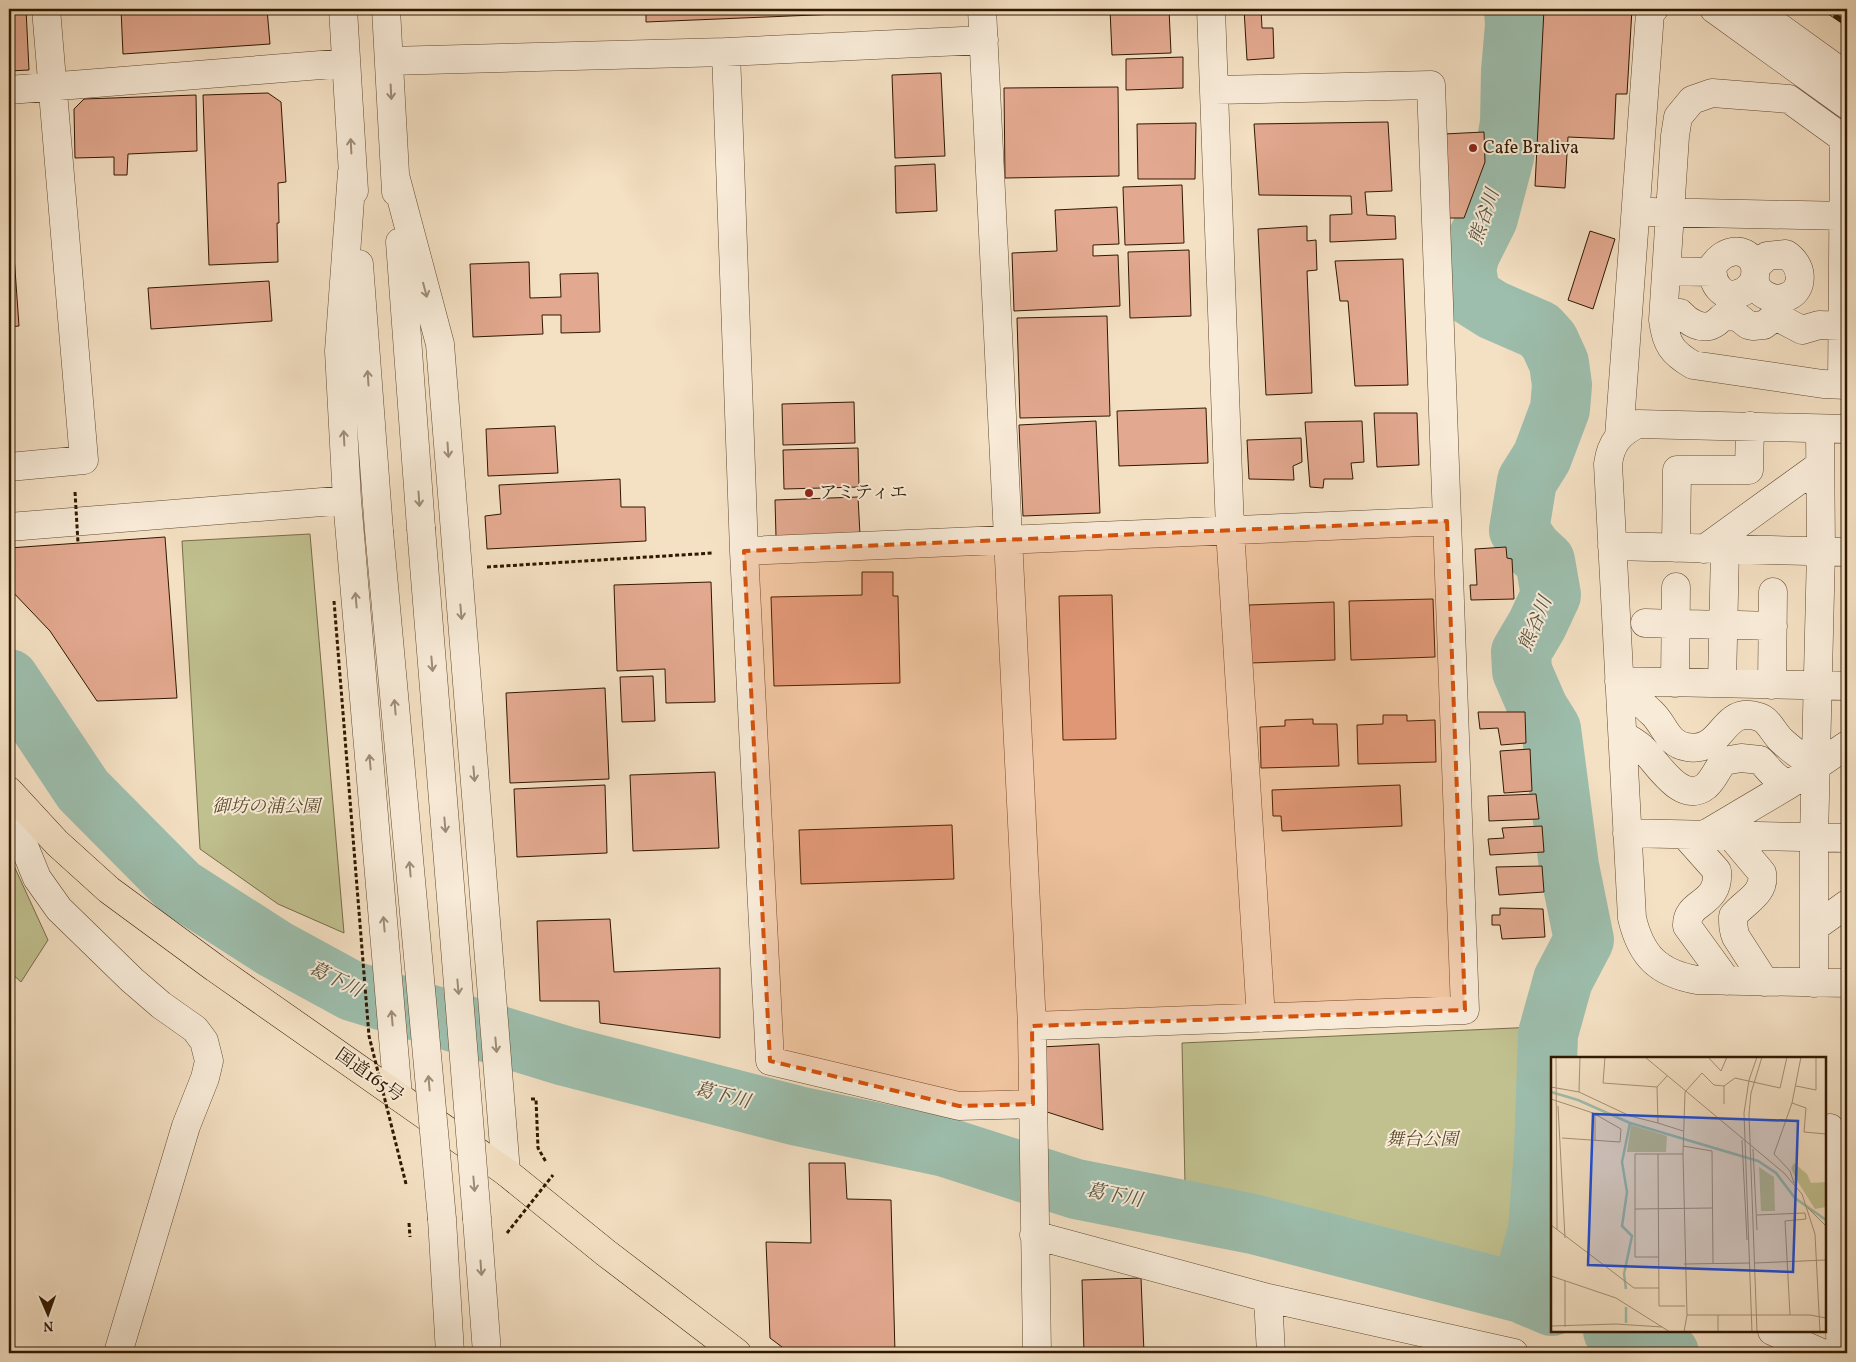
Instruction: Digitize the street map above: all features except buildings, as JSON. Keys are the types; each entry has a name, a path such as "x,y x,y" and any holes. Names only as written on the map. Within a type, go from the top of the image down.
{"highway":[{"name":"国道165号","path":"12,795 57,843 109,890 201,958 506,1172 606,1253 737,1353"}],"street":[{"path":"9,467 84,460 46,9"},
{"path":"343,9 352,172 379,531 442,1219 450,1353"},
{"path":"386,9 395,175 421,528 477,1219 486,1353"},
{"path":"982,9 1032,1026 1037,1353"},
{"path":"1211,9 1230,530 1261,1018"},
{"path":"1619,437 1650,14 1654,9"},
{"path":"1714,9 1847,105"},
{"path":"1754,9 1847,76"},
{"path":"389,61 726,52 984,40"},
{"path":"726,52 744,551 770,1061 959,1106 1033,1104"},
{"path":"9,90 346,63"},
{"path":"1032,1026 1465,1010 1431,85 1215,90"},
{"path":"1712,93 1789,99 1846,140 1846,216 1843,277 1845,385 1823,384 1693,365 1677,356 1665,338 1664,312 1670,212 1678,117 1692,100 1712,93"},
{"path":"352,172 339,351 348,500 398,1096"},
{"path":"395,175 440,344 506,1172"},
{"path":"1636,212 1846,216"},
{"path":"1778,254 1779,215"},
{"path":"1667,271 1712,272 1718,258 1729,252 1742,253 1752,260 1757,287 1764,294 1774,299 1785,298 1795,292 1800,276 1799,270 1792,258 1786,254 1767,256 1755,274"},
{"path":"1800,276 1843,277"},
{"path":"1664,312 1680,313 1699,325 1715,324 1724,316 1738,317 1748,325 1753,326 1764,325 1773,318 1779,318 1802,330 1819,326 1845,326"},
{"path":"1847,429 1648,423 1633,426 1619,437 1610,451 1608,464 1632,918 1637,939 1653,961 1679,977 1697,980 1847,983"},
{"path":"1676,548 1677,470 1749,470 1750,426"},
{"path":"1814,983 1814,838 1819,685 1834,551 1820,465 1820,429"},
{"path":"1715,549 1820,465"},
{"path":"9,528 348,500"},
{"path":"744,551 1447,521"},
{"path":"1612,546 1834,551"},
{"path":"1715,549 1731,625 1722,683"},
{"path":"1675,683 1682,624 1676,587"},
{"path":"1772,685 1773,592"},
{"path":"1645,623 1773,626"},
{"path":"1619,681 1847,686"},
{"path":"1619,681 1654,715 1669,738 1676,743 1696,748 1714,741 1729,721 1738,716 1752,715 1766,720 1781,740 1794,752 1816,767"},
{"path":"1623,735 1641,747 1665,775 1687,791 1696,791 1704,788 1714,778 1719,767 1724,762 1741,758 1760,760 1783,783 1790,784"},
{"path":"1695,835 1790,784 1847,745"},
{"path":"12,795 22,841 37,878 54,901 132,980 161,1005 195,1029 204,1041 209,1060 205,1078 186,1126 118,1353"},
{"path":"1627,833 1847,838"},
{"path":"1695,835 1717,871 1718,878 1713,894 1687,917 1687,926 1727,981"},
{"path":"1731,836 1762,873 1762,886 1758,893 1733,916 1733,930 1766,982"},
{"path":"1815,927 1847,904"},
{"path":"1834,1128 1841,1353"},
{"path":"1034,1235 1268,1298 1514,1353"},
{"path":"1268,1298 1271,1353"},
{"path":"1774,1332 1822,1353"}],"path":[{"path":"75,492 78,543"},
{"path":"457,569 744,551"},
{"path":"334,601 369,1036 406,1187"},
{"path":"507,1233 553,1175 538,1148 536,1099"},
{"path":"409,1220 410,1237"}],"highlighted area":[{"path":"1447,521 1465,1010 1032,1026 1033,1104 959,1106 770,1061 744,551"}],"green space":[{"name":"御坊の浦公園","path":"310,534 344,933 278,904 200,849 182,541"},
{"path":"9,855 48,940 21,982 9,971"},
{"name":"舞台公園","path":"1536,1027 1526,1240 1509,1277 1185,1184 1182,1043"}],"waterway":[{"name":"熊谷川","path":"1514,9 1515,26 1511,71 1510,123 1504,157 1488,218 1470,254 1466,269 1469,286 1474,298 1493,310 1539,330 1549,341 1559,363 1562,385 1560,409 1542,457 1527,481 1519,530 1532,549 1545,561 1551,595 1537,625 1521,652 1522,671 1538,708 1551,729 1569,866 1584,940 1563,980 1548,1034 1544,1150 1538,1230 1521,1293"},
{"name":"葛下川","path":"9,679 83,790 180,888 275,949 352,991 565,1056 798,1116 945,1147 1076,1189 1253,1224 1521,1293 1551,1306"},
{"name":"葛下川","path":"1616,1332 1669,1353"}],"railway":[{"path":"1825,9 1847,24"}],"place":[{"name":"Cafe Braliva","path":"1473,148"},
{"name":"アミティエ","path":"809,493"}]}
